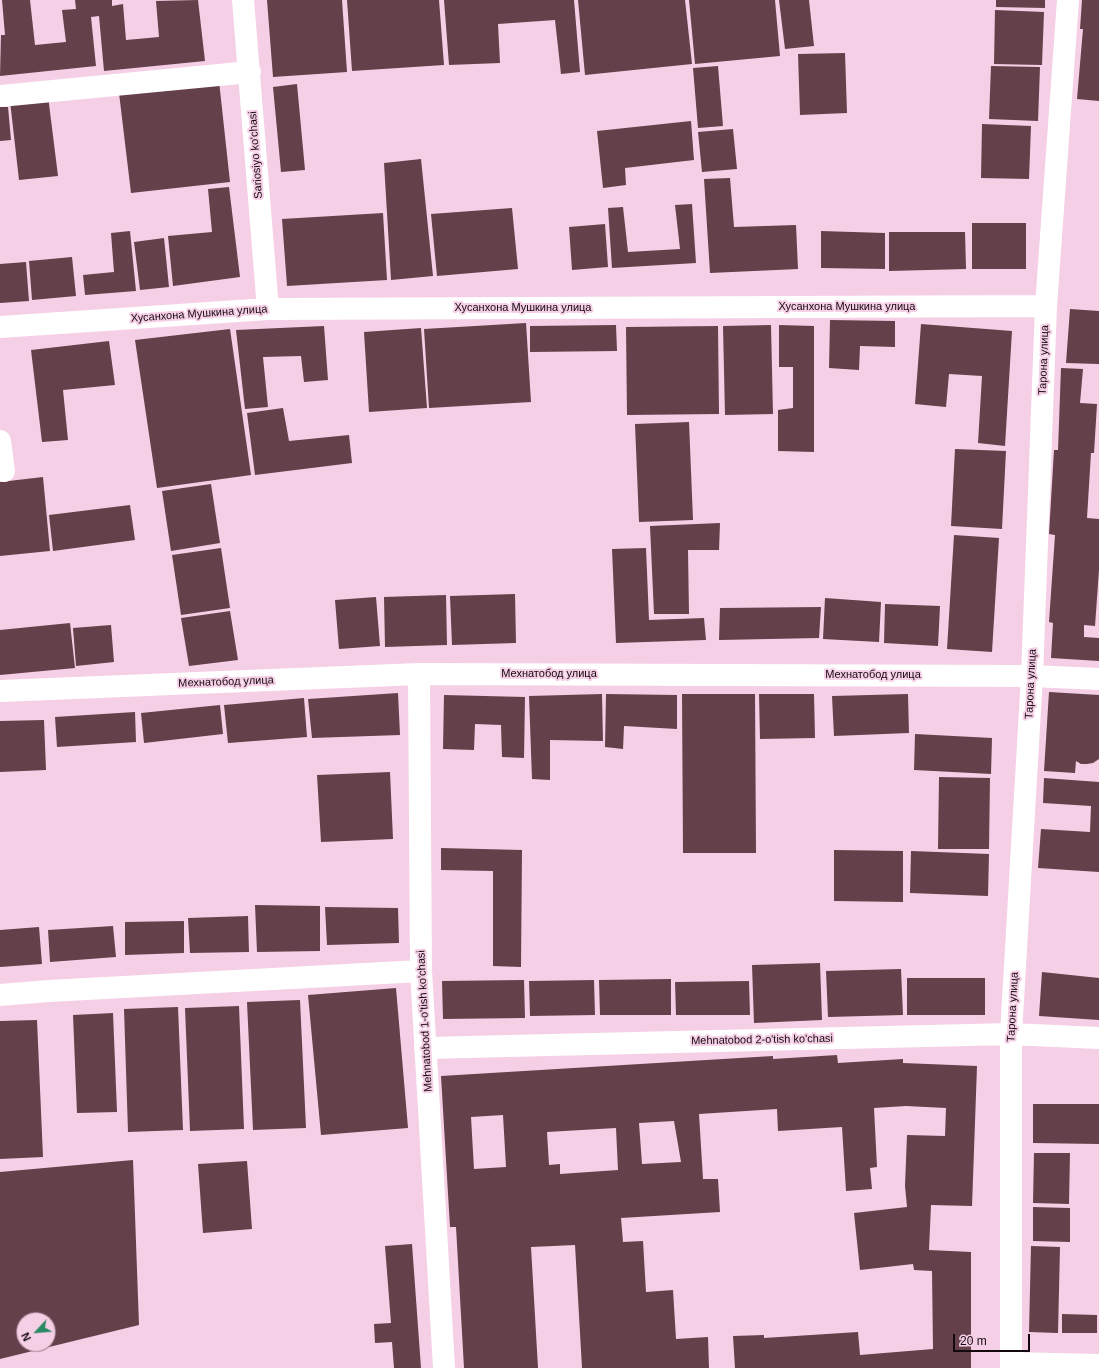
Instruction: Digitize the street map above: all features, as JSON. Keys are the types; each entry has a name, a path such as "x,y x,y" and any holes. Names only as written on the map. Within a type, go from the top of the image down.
{"street":[{"name":"Sariosiyo ko'chasi","path":"243,0 268,309"},
{"name":"Тарона улица","path":"1011,1365 1011,1034 1032,676 1046,306 1068,0"},
{"path":"0,96 250,72"},
{"name":"Хусанхона Мушкина улица","path":"0,327 268,309 1046,306"},
{"path":"0,442 4,471"},
{"name":"Мехнатобод улица","path":"0,691 419,674 1032,676 1099,679"},
{"name":"Mehnatobod 1-o'tish ko'chasi","path":"419,674 422,971 425,1048 444,1368"},
{"path":"0,995 49,991 422,971"},
{"name":"Mehnatobod 2-o'tish ko'chasi","path":"425,1048 1011,1034 1099,1038"},
{"path":"1011,1365 1099,1365"}],"building":[{"path":"2,0 30,0 35,45 66,42 62,10 76,9 75,0 112,0 112,6 123,4 126,40 159,37 156,1 198,0 205,61 104,71 99,16 91,17 96,66 0,76 1,35 5,35"},
{"path":"267,0 342,0 347,72 273,77"},
{"path":"347,0 439,0 444,65 352,71"},
{"path":"444,0 574,0 580,72 561,74 555,20 498,24 500,63 449,65"},
{"path":"578,0 685,0 692,64 585,75"},
{"path":"689,0 775,0 780,56 695,64"},
{"path":"779,0 809,0 814,46 785,49"},
{"path":"996,0 1045,0 1045,8 996,7"},
{"path":"1082,0 1099,0 1099,101 1077,99 1083,29 1080,29"},
{"path":"995,10 1044,12 1042,65 994,64"},
{"path":"845,53 847,113 800,115 798,54"},
{"path":"718,66 723,126 698,128 693,68"},
{"path":"991,66 1040,67 1038,121 989,119"},
{"path":"219,81 230,182 131,193 119,93"},
{"path":"297,84 305,170 281,172 273,87"},
{"path":"48,96 58,176 19,180 10,101"},
{"path":"0,107 8,107 11,140 0,141"},
{"path":"691,121 694,160 625,168 626,185 603,188 597,131"},
{"path":"982,124 1031,126 1029,179 981,178"},
{"path":"733,129 737,169 702,172 698,132"},
{"path":"421,159 433,276 391,280 384,163"},
{"path":"730,178 734,227 796,225 798,269 710,273 704,179"},
{"path":"229,187 240,277 173,286 168,236 212,232 208,189"},
{"path":"692,204 696,263 612,268 608,208 623,207 628,252 680,249 675,205"},
{"path":"512,208 518,269 437,276 431,214"},
{"path":"383,213 387,280 287,286 282,219"},
{"path":"972,223 1026,223 1026,269 972,269"},
{"path":"605,224 608,267 572,270 569,227"},
{"path":"130,231 136,291 85,295 83,275 114,272 111,233"},
{"path":"821,231 885,233 885,269 821,268"},
{"path":"889,232 965,232 966,269 889,271"},
{"path":"164,238 169,287 140,290 134,242"},
{"path":"72,257 76,296 32,300 29,261"},
{"path":"26,262 29,301 0,303 0,264"},
{"path":"1070,309 1099,311 1099,364 1066,363"},
{"path":"830,320 895,321 895,347 860,346 859,370 829,368"},
{"path":"526,323 531,402 429,408 424,329"},
{"path":"921,324 1012,331 1005,446 978,443 982,376 949,374 946,407 915,404"},
{"path":"616,325 617,351 530,352 530,326"},
{"path":"771,325 773,414 725,415 723,326"},
{"path":"779,325 814,326 814,452 778,451 778,410 793,408 793,367 779,367"},
{"path":"324,326 328,380 304,382 301,356 263,357 268,407 245,409 236,330"},
{"path":"718,326 719,414 627,415 626,327"},
{"path":"421,328 427,408 369,412 364,332"},
{"path":"230,329 251,475 157,488 135,340"},
{"path":"109,341 115,385 63,390 68,440 42,442 31,350"},
{"path":"1061,368 1083,369 1080,403 1097,404 1094,453 1091,453 1087,518 1099,519 1099,570 1095,626 1084,625 1084,637 1099,638 1099,661 1051,658 1053,623 1049,622 1055,535 1049,534 1054,450 1058,450"},
{"path":"283,408 289,441 349,435 352,463 255,475 247,413"},
{"path":"689,422 693,520 639,522 635,424"},
{"path":"955,449 1006,451 1002,529 951,526"},
{"path":"43,477 50,551 0,556 0,482"},
{"path":"211,484 220,543 171,551 162,491"},
{"path":"130,505 135,540 53,551 49,515"},
{"path":"720,523 719,550 688,550 689,614 654,614 650,526"},
{"path":"954,535 999,538 992,652 947,649"},
{"path":"221,548 230,608 181,615 172,555"},
{"path":"646,548 649,620 704,618 706,640 616,643 612,549"},
{"path":"515,594 516,643 452,645 450,596"},
{"path":"446,595 447,645 385,647 384,597"},
{"path":"376,597 380,646 339,649 335,600"},
{"path":"825,598 881,602 879,642 823,639"},
{"path":"885,604 940,606 938,646 884,643"},
{"path":"821,607 819,638 719,640 720,608"},
{"path":"230,611 238,660 189,666 181,618"},
{"path":"70,623 75,668 0,675 0,630"},
{"path":"111,625 114,662 76,666 73,628"},
{"path":"1049,692 1099,695 1099,759 1093,763 1087,764 1081,764 1076,761 1075,773 1044,771"},
{"path":"398,693 400,735 312,738 308,699"},
{"path":"602,694 603,741 550,740 550,780 532,779 529,696"},
{"path":"606,694 677,695 677,729 624,726 623,749 605,747"},
{"path":"682,694 755,694 756,853 683,853"},
{"path":"759,694 814,694 815,738 760,739"},
{"path":"908,694 909,733 834,736 832,696"},
{"path":"444,695 525,697 524,758 502,757 501,725 475,724 474,750 443,749"},
{"path":"304,698 307,737 228,743 224,705"},
{"path":"220,705 223,734 144,743 141,713"},
{"path":"135,712 136,742 57,747 55,717"},
{"path":"44,720 46,770 0,772 0,721"},
{"path":"915,734 992,738 991,774 914,770"},
{"path":"390,772 393,839 321,842 317,775"},
{"path":"939,777 990,778 989,849 938,849"},
{"path":"1044,778 1099,782 1099,872 1038,868 1041,829 1090,832 1091,806 1043,803"},
{"path":"441,848 522,850 521,967 493,966 493,871 441,870"},
{"path":"834,850 903,851 903,902 834,901"},
{"path":"911,851 989,854 988,896 910,893"},
{"path":"255,905 320,906 320,951 257,952"},
{"path":"325,907 398,908 399,943 327,945"},
{"path":"248,916 249,952 190,953 188,918"},
{"path":"184,921 184,953 125,955 125,922"},
{"path":"113,926 116,957 50,962 48,930"},
{"path":"39,927 42,964 0,967 0,930"},
{"path":"820,963 822,1020 754,1023 752,965"},
{"path":"901,969 903,1015 828,1017 826,971"},
{"path":"1042,972 1099,978 1099,1020 1039,1016"},
{"path":"907,978 985,978 985,1015 907,1015"},
{"path":"671,979 671,1015 600,1015 599,980"},
{"path":"524,980 525,1018 443,1019 442,981"},
{"path":"594,980 595,1015 530,1016 529,981"},
{"path":"749,981 750,1015 676,1015 675,982"},
{"path":"396,988 408,1128 321,1135 308,995"},
{"path":"300,1000 306,1128 253,1130 247,1002"},
{"path":"239,1006 244,1129 190,1131 185,1008"},
{"path":"178,1007 183,1130 128,1132 124,1009"},
{"path":"113,1013 117,1112 77,1113 73,1015"},
{"path":"37,1020 43,1157 0,1159 0,1021"},
{"path":"837,1055 838,1063 903,1059 903,1063 977,1066 972,1206 931,1205 929,1250 971,1252 971,1368 735,1368 733,1336 764,1335 764,1338 858,1332 860,1355 933,1349 932,1271 914,1270 913,1264 860,1270 854,1213 907,1207 905,1186 907,1135 945,1136 946,1108 906,1106 874,1108 877,1167 870,1168 872,1189 846,1191 842,1127 778,1131 777,1109 699,1114 703,1179 718,1179 720,1212 621,1218 623,1242 643,1241 646,1292 673,1290 676,1339 708,1337 709,1368 582,1368 575,1245 531,1247 538,1368 464,1368 456,1227 450,1227 441,1076 773,1056 773,1059","holes":["503,1115 506,1167 474,1169 471,1117","674,1121 681,1162 642,1164 639,1123","616,1128 618,1170 560,1174 560,1164 549,1165 547,1132"]},
{"path":"1033,1104 1099,1104 1099,1144 1033,1143"},
{"path":"1034,1153 1070,1153 1069,1204 1033,1203"},
{"path":"133,1160 139,1325 56,1345 56,1312 16,1312 16,1352 29,1352 0,1359 0,1172"},
{"path":"247,1161 252,1229 203,1233 198,1164"},
{"path":"1033,1207 1070,1208 1070,1242 1033,1241"},
{"path":"412,1244 421,1368 394,1368 392,1342 375,1343 374,1324 391,1323 385,1246"},
{"path":"1031,1246 1060,1247 1058,1333 1029,1332"},
{"path":"1062,1314 1097,1315 1097,1333 1062,1333"}]}
